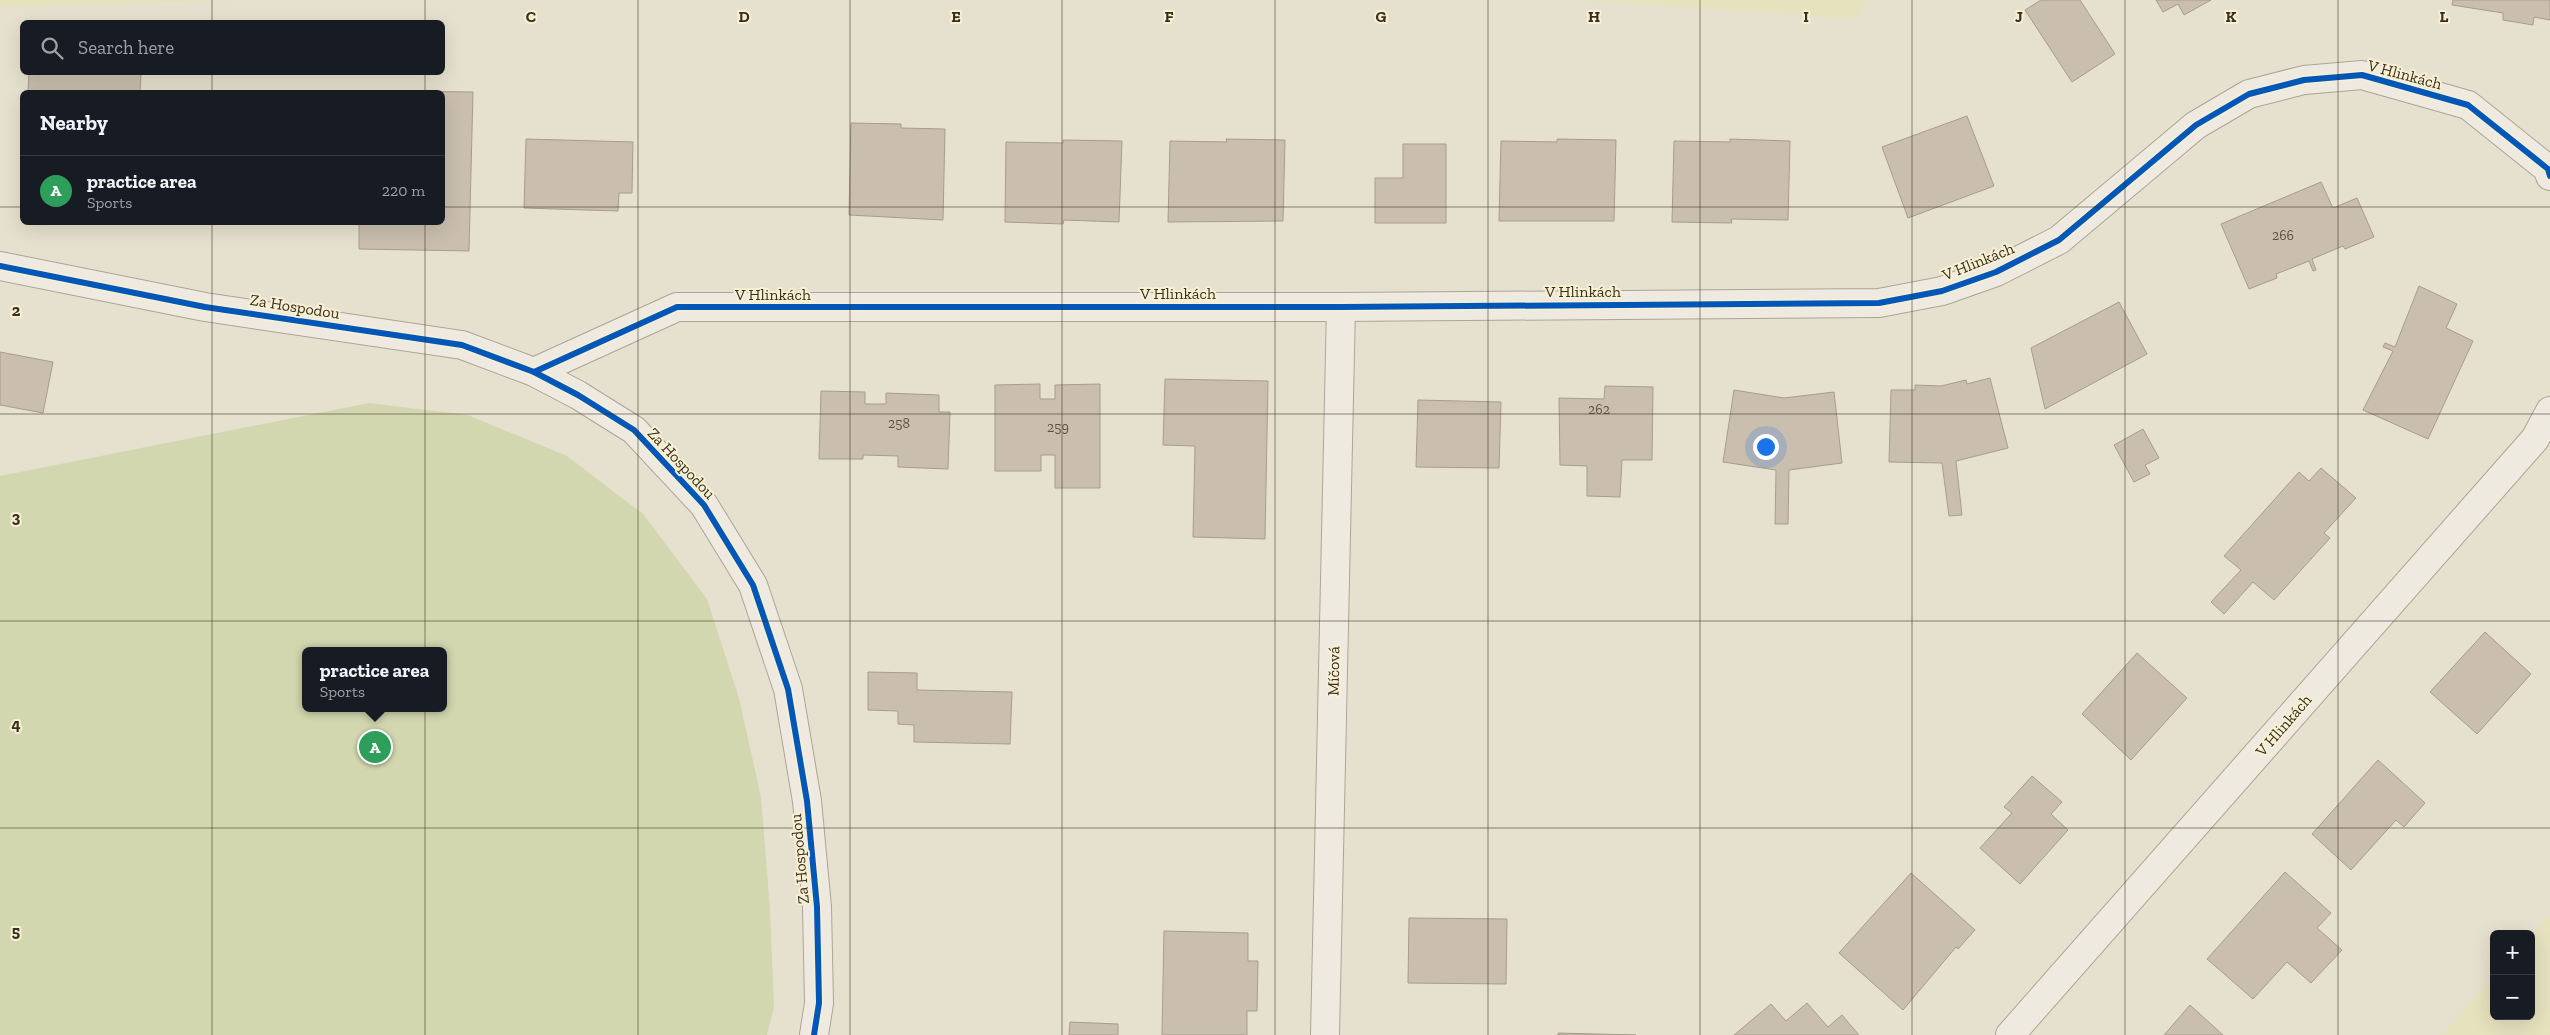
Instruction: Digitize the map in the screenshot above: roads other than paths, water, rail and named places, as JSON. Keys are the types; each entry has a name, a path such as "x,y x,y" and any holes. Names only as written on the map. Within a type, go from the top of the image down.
{"street":[{"name":"V Hlinkách","path":"534,372 677,308 1341,307 1879,303 1942,291 1996,272 2059,240 2196,124 2249,94 2304,80 2362,75 2468,105 2548,169 2550,176"},
{"name":"Za Hospodou","path":"0,266 205,307 462,346 534,372 578,395 634,430 704,505 753,585 788,689 807,801 817,907 819,1003 814,1035"},
{"name":"Míčová","path":"1325,1035 1341,307"},
{"name":"V Hlinkách","path":"2010,1035 2535,439 2550,411"}],"place":[{"name":"practice area","path":"375,747"}]}
